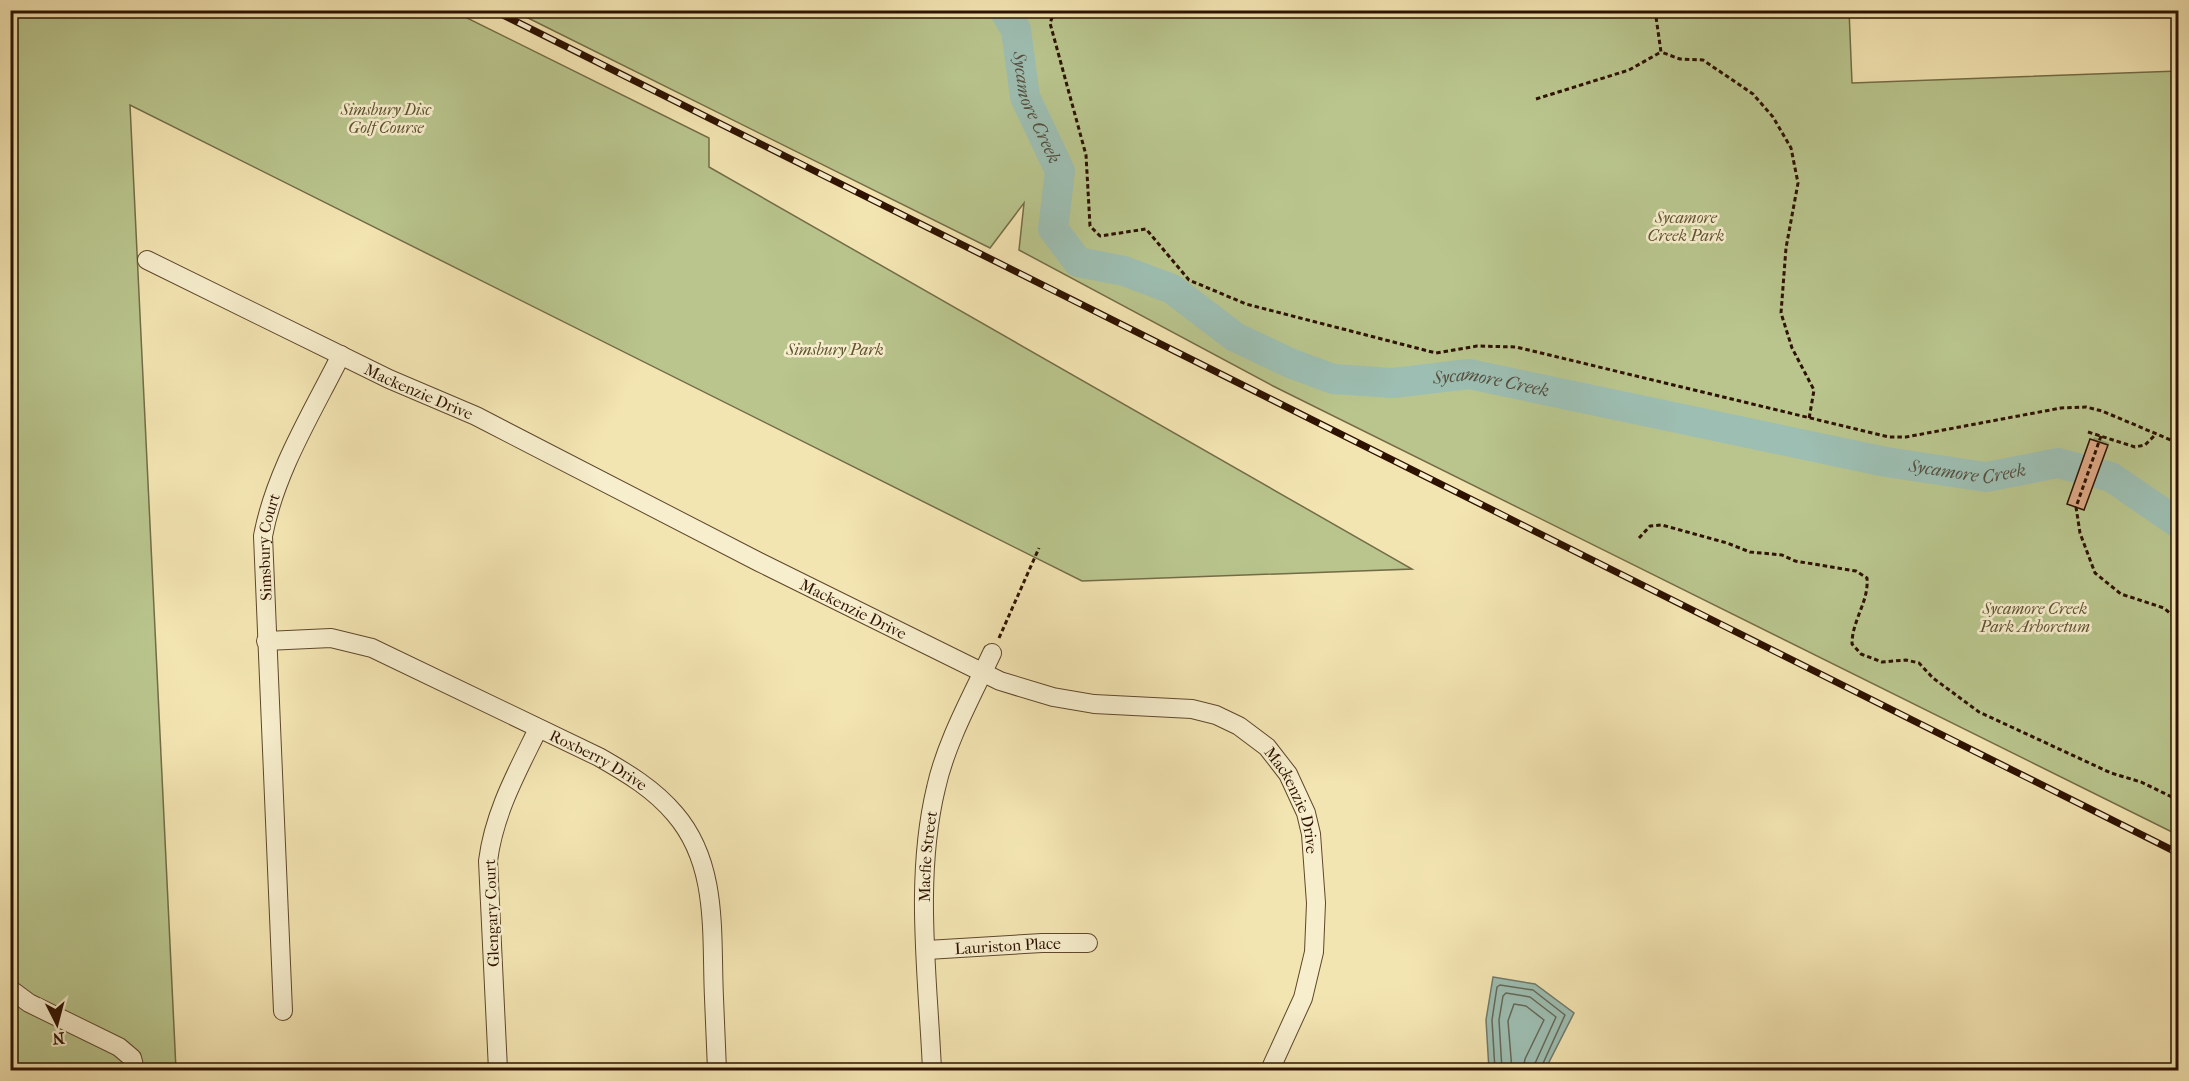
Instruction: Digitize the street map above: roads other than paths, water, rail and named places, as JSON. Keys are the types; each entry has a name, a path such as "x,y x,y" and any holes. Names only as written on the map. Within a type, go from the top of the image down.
{"street":[{"name":"Mackenzie Drive","path":"147,260 340,355 476,416 759,562 983,672 1023,689 1053,697 1094,704 1192,709 1216,715 1239,726 1267,747 1288,774 1306,813 1311,834 1316,903 1314,952 1303,998 1270,1071"},
{"name":"Simsbury Court","path":"283,1011 262,557 268,509 340,355"},
{"name":"Roxberry Drive","path":"266,641 331,638 372,648 599,757 640,782 676,815 690,835 701,857 710,904 717,1071"},
{"name":"Macfie Street","path":"932,1071 925,880 929,819 940,774 992,653"},
{"name":"Glengary Court","path":"498,1071 489,853 506,793 538,729"},
{"name":"Lauriston Place","path":"927,950 1042,943 1089,943"},
{"path":"10,989 29,1003 119,1047 132,1058 135,1071"}],"water":[{"path":"1493,977 1535,984 1574,1013 1545,1070 1489,1070 1486,1020"}],"waterway":[{"name":"Sycamore Creek","path":"1004,10 1016,30 1025,97 1060,171 1053,229 1078,262 1124,271 1172,289 1235,337 1290,363 1333,379 1393,383 1469,374 1886,462 1986,477 2058,463 2111,477 2178,523"}],"railway":[{"path":"493,10 2178,853"}],"park label":[{"name":"Simsbury Disc Golf Course","path":"386,118"},
{"name":"Sycamore Creek Park","path":"1686,226"},
{"name":"Simsbury Park","path":"835,349"},
{"name":"Sycamore Creek Park Arboretum","path":"2035,617"}]}
